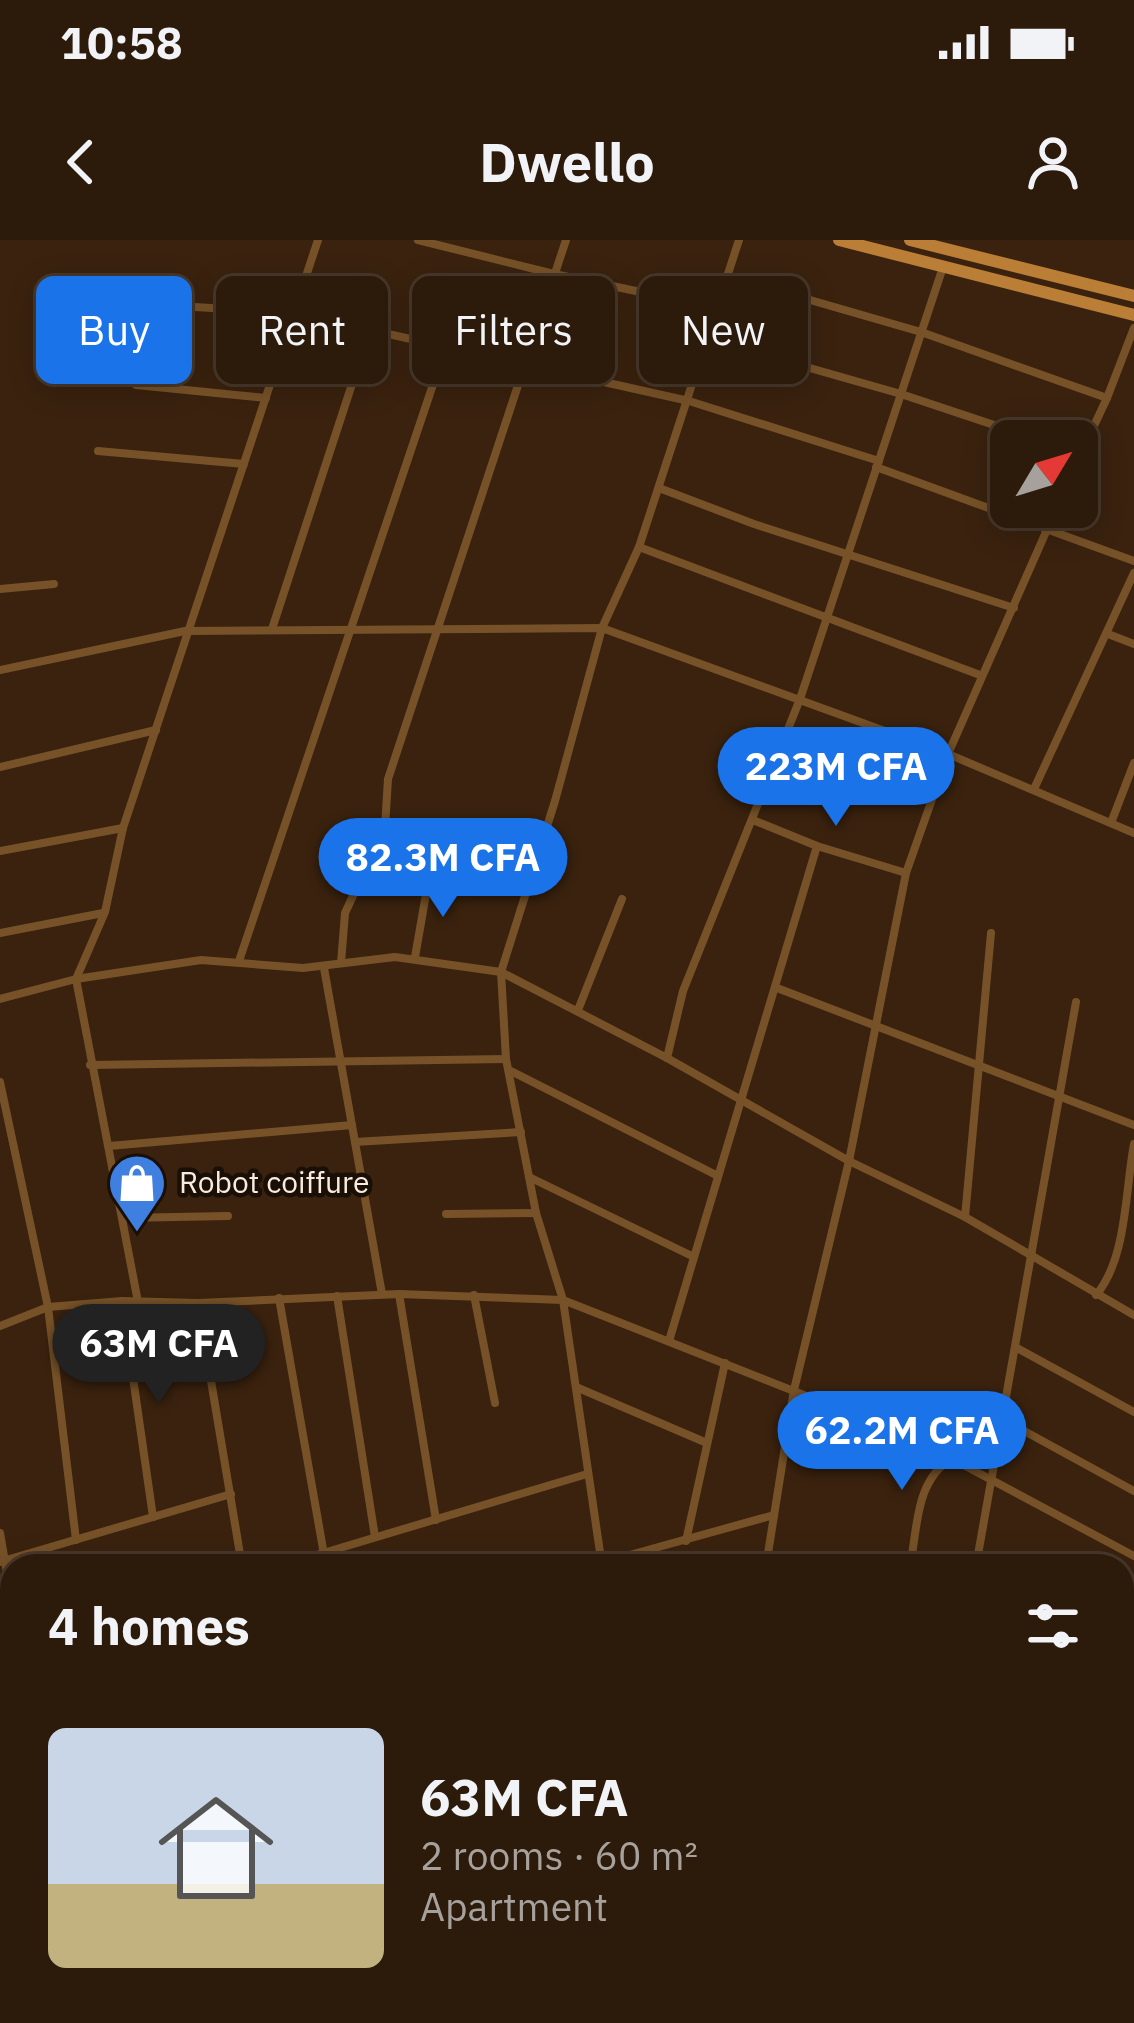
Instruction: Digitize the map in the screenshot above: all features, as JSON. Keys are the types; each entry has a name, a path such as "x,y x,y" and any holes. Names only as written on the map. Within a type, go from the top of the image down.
{"main road":[{"path":"839,240 1134,315"},
{"path":"910,240 1134,296"}],"street":[{"path":"306,276 318,240"},
{"path":"418,240 639,292"},
{"path":"554,274 566,240"},
{"path":"728,276 739,240"},
{"path":"668,1058 682,992 800,699 943,266"},
{"path":"808,299 921,332 1107,398"},
{"path":"1096,420 1134,328"},
{"path":"808,367 990,424"},
{"path":"139,1302 76,979 105,913 123,827 271,384"},
{"path":"272,629 352,384"},
{"path":"239,961 433,384"},
{"path":"341,964 345,913 385,827 388,779 519,384"},
{"path":"615,384 689,401 878,464 1134,560"},
{"path":"600,1554 563,1300 536,1213 507,1064 501,972 562,778 602,628 639,547 694,384"},
{"path":"136,385 266,398"},
{"path":"98,451 244,464"},
{"path":"659,488 1014,608"},
{"path":"768,1554 794,1390 849,1161 906,873 948,754 1047,529"},
{"path":"639,547 981,675"},
{"path":"1034,789 1134,573"},
{"path":"0,589 54,584"},
{"path":"0,670 185,632 602,628 948,754 1134,833"},
{"path":"1108,634 1134,644"},
{"path":"0,767 156,730"},
{"path":"1111,824 1134,763"},
{"path":"753,820 817,846 906,873"},
{"path":"0,851 123,827"},
{"path":"669,1341 817,846"},
{"path":"415,957 429,877"},
{"path":"578,1010 622,899"},
{"path":"0,933 105,913"},
{"path":"965,1217 991,933"},
{"path":"0,999 76,979 201,960 239,961 262,968 324,968 415,957 501,972 668,1058 849,1161 965,1217 1134,1315"},
{"path":"324,968 382,1294"},
{"path":"777,988 1134,1125"},
{"path":"978,1554 1076,1003"},
{"path":"90,1065 507,1064 718,1176"},
{"path":"0,1082 48,1307 76,1540"},
{"path":"109,1146 352,1125"},
{"path":"355,1142 521,1132"},
{"path":"1096,1295 1111,1276 1118,1250 1134,1144"},
{"path":"529,1177 694,1257"},
{"path":"446,1214 536,1213"},
{"path":"123,1218 228,1216"},
{"path":"0,1326 48,1307 122,1301 198,1303 382,1294 563,1300 953,1457 1130,1554"},
{"path":"399,1294 436,1520"},
{"path":"474,1294 495,1403"},
{"path":"337,1295 376,1537"},
{"path":"279,1298 322,1554 587,1474"},
{"path":"122,1301 153,1517"},
{"path":"198,1303 240,1554"},
{"path":"1017,1348 1134,1412"},
{"path":"686,1541 725,1363"},
{"path":"575,1387 707,1443"},
{"path":"1004,1420 1134,1491"},
{"path":"912,1554 926,1484 935,1468 953,1457"},
{"path":"27,1554 231,1494"},
{"path":"639,1554 774,1514"}],"place":[{"name":"Robot coiffure","path":"137,1234"}]}
